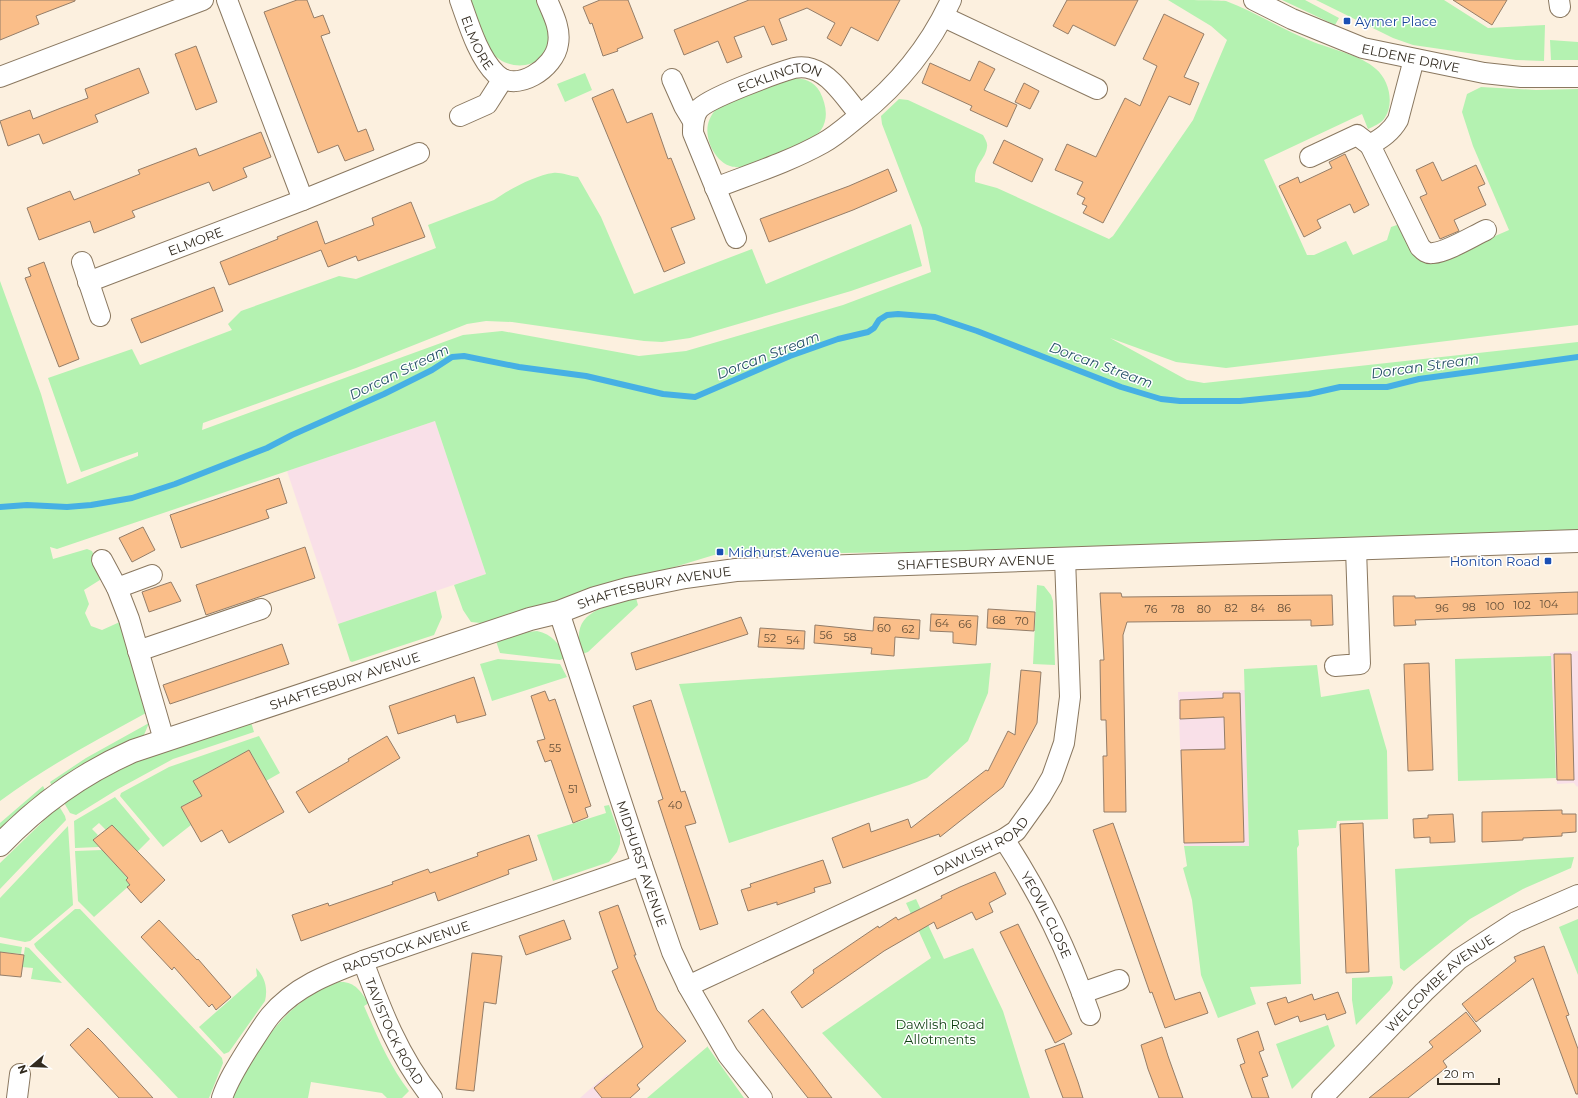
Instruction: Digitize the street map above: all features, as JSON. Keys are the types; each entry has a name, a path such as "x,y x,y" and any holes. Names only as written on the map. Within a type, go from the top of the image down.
{"street":[{"path":"0,77 203,0"},
{"path":"227,0 303,200"},
{"name":"ELMORE","path":"460,0 482,53 490,67 503,79 510,81 526,78 538,73 553,60 559,37 548,0"},
{"name":"ELDENE DRIVE","path":"1254,0 1334,37 1363,48 1484,73 1521,78 1578,77"},
{"path":"716,188 823,143 860,115 880,99 906,71 923,49 948,8 1097,89"},
{"path":"1370,144 1393,129 1398,120 1414,59"},
{"name":"ECKLINGTON","path":"693,121 698,110 704,104 777,74 804,67 823,74 860,115"},
{"name":"ELMORE","path":"460,116 487,104 503,79"},
{"path":"672,79 684,106 693,121 693,133 736,238"},
{"path":"1310,157 1357,136 1370,144 1420,247 1425,252 1433,253 1441,251 1486,230"},
{"name":"ELMORE","path":"88,282 303,200 419,153"},
{"path":"82,262 100,316"},
{"name":"SHAFTESBURY AVENUE","path":"3,843 33,812 63,788 111,761 164,740 530,619 559,612 595,598 627,589 692,576 736,570 897,566 1065,558 1578,541"},
{"path":"1336,666 1360,664 1356,549"},
{"name":"DAWLISH ROAD","path":"688,986 1004,839 1016,831 1041,796 1052,777 1064,743 1070,697 1065,558"},
{"path":"102,560 117,588 138,651 164,740"},
{"path":"117,588 152,575"},
{"path":"138,651 261,609"},
{"name":"MIDHURST AVENUE","path":"559,612 672,952 688,986 728,1054 762,1098"},
{"name":"YEOVIL CLOSE","path":"1004,839 1045,906 1062,943 1090,1015"},
{"name":"RADSTOCK AVENUE","path":"222,1098 236,1066 270,1016 296,991 315,980 363,961 642,865"},
{"name":"WELCOMBE AVENUE","path":"1322,1098 1424,992 1459,959 1516,922 1578,895"},
{"name":"TAVISTOCK ROAD","path":"363,961 387,1025 410,1068 432,1098"},
{"path":"1082,993 1119,980"},
{"path":"18,1098 20,1074"}],"shaded area":[{"path":"435,421 486,574 338,624 287,471"},
{"path":"1578,651 1577,787 1574,783 1557,784 1550,653"},
{"path":"1245,690 1249,846 1184,846 1178,692"},
{"path":"607,1074 627,1098 580,1098"}],"green space":[{"path":"469,0 537,0 545,19 549,34 547,49 542,57 526,65 507,63 498,58 491,51"},
{"path":"1168,0 1226,1 1311,41 1362,60 1376,69 1384,79 1390,99 1387,113 1379,124 1368,129 1362,114 1264,160 1307,255 1314,255 1346,241 1353,255 1387,240 1391,227 1400,224 1425,259 1445,261 1479,243 1509,230 1473,146 1462,112 1467,94 1481,87 1536,90 1578,89 1578,325 1226,368 1176,362 1110,338 1187,380 1204,383 1578,342 1578,533 1224,547 714,555 520,614 481,623 471,622 463,610 454,585 486,574 435,421 57,549 50,547 53,559 87,549 92,551 103,578 84,590 89,604 85,613 91,626 102,630 122,621 146,713 53,765 0,801 0,281 41,394 67,484 138,456 138,452 81,472 48,378 132,349 140,365 232,330 228,324 241,311 339,276 356,279 436,248 428,225 494,200 514,188 546,174 556,173 578,177 601,217 634,294 752,249 766,284 911,224 922,266 851,291 690,338 662,342 644,341 512,322 486,321 467,324 356,368 203,423 202,430 463,335 502,331 639,356 686,351 843,305 931,272 922,228 882,124 881,116 899,99 908,100 983,135 987,142 987,147 986,152 976,170 975,182 997,188 1109,239 1113,236 1193,120 1227,40 1211,26"},
{"path":"1282,0 1305,0 1339,18 1335,25"},
{"path":"1316,0 1444,0 1488,28 1545,25 1544,61 1516,60 1413,45 1393,38"},
{"path":"1550,40 1578,42 1578,60 1551,60"},
{"path":"585,73 592,90 565,102 557,84"},
{"path":"792,78 808,81 818,88 824,101 826,111 824,125 821,130 816,135 798,146 748,166 732,167 721,161 711,147 707,131 711,117 717,108"},
{"path":"1037,585 1044,586 1051,595 1053,601 1055,665 1033,664"},
{"path":"436,591 442,617 434,635 352,662 350,661 338,624"},
{"path":"636,598 638,605 588,652 582,654 579,640 580,628 584,620 601,608"},
{"path":"537,631 542,632 555,640 561,648 565,658 560,660 500,653 496,641"},
{"path":"1551,656 1556,778 1458,781 1455,659"},
{"path":"498,659 560,664 567,677 492,701 480,664"},
{"path":"991,663 988,693 968,741 927,778 729,843 679,684"},
{"path":"1317,665 1321,697 1369,689 1387,751 1388,819 1337,821 1336,828 1298,830 1299,845 1297,848 1301,984 1250,987 1256,1004 1218,1018 1201,975 1192,900 1183,868 1187,866 1184,846 1249,846 1244,669"},
{"path":"251,722 254,732 173,759 118,789 76,815 70,813 63,801 97,780 143,757"},
{"path":"149,723 144,735 140,739 52,786 50,782 86,758"},
{"path":"259,736 280,773 245,793 241,786 263,774 249,750 193,781 202,796 181,807 191,825 163,847 120,796 121,793 169,767"},
{"path":"43,786 46,792 0,832 0,823"},
{"path":"115,797 150,839 137,852 112,825 106,830 99,823 92,829 98,835 93,840 99,847 75,848 74,821"},
{"path":"609,805 620,836 620,844 617,852 609,862 553,881 537,835 606,813 604,806"},
{"path":"59,806 66,820 0,889 0,863"},
{"path":"68,826 73,905 30,941 25,942 0,937 0,898"},
{"path":"102,850 128,878 126,880 130,885 94,917 78,901 75,851"},
{"path":"1574,857 1571,868 1523,889 1470,919 1404,971 1400,968 1395,869"},
{"name":"Dawlish Road Allotments","path":"916,899 944,959 973,948 1003,1011 1030,1098 882,1098 822,1033 931,958 906,903"},
{"path":"75,909 80,909 222,1058 223,1063 209,1098 178,1098 36,948 34,944"},
{"path":"1578,919 1578,975 1559,927"},
{"path":"0,943 22,947 21,954 0,952"},
{"path":"25,947 29,948 62,983 31,979 33,968 22,967"},
{"path":"256,968 262,975 265,983 265,1001 229,1052 224,1054 199,1027 257,976"},
{"path":"1392,976 1393,983 1390,990 1356,1025 1352,1000 1352,978"},
{"path":"339,982 345,982 353,985 360,991 369,1003 364,1006 389,1061 409,1091 402,1098 387,1098 382,1093 311,1082 308,1098 233,1098 251,1062 274,1028 288,1013 304,1000"},
{"path":"1328,1025 1335,1046 1292,1089 1276,1044"},
{"path":"707,1047 744,1098 647,1098"}],"building":[{"path":"0,0 75,1 36,16 39,24 0,40"},
{"path":"297,0 307,0 314,18 323,15 330,33 321,36 358,132 366,129 374,150 345,161 338,145 318,153 264,12"},
{"path":"600,0 628,0 643,38 617,49 618,51 603,56 592,23 590,24 583,7"},
{"path":"749,0 900,0 878,41 851,27 841,46 827,38 835,23 807,8 779,19 787,40 772,45 764,26 734,37 742,57 727,63 718,41 684,55 674,30"},
{"path":"1067,0 1138,0 1115,46 1073,25 1068,34 1053,26"},
{"path":"1453,0 1507,0 1492,25"},
{"path":"1164,14 1204,34 1184,77 1199,83 1190,105 1169,96 1103,223 1083,213 1087,206 1082,204 1085,198 1077,194 1083,182 1055,170 1067,144 1096,157 1125,98 1140,106 1157,66 1143,59"},
{"path":"196,46 217,102 196,110 175,54"},
{"path":"979,61 995,69 984,90 1017,105 1007,127 970,110 972,106 922,83 930,63 970,81"},
{"path":"139,68 149,93 95,115 98,122 43,144 39,134 8,146 0,121 30,110 33,119 88,98 85,89"},
{"path":"1024,83 1039,91 1030,109 1015,102"},
{"path":"613,89 627,123 652,113 668,159 671,158 695,219 671,228 685,263 664,272 592,98"},
{"path":"261,132 271,157 243,168 247,177 213,191 209,182 132,211 135,217 94,233 90,221 39,240 27,208 70,191 74,200 140,174 138,170 196,148 199,156"},
{"path":"1004,140 1043,159 1032,182 993,163"},
{"path":"1345,154 1369,205 1354,213 1350,204 1317,220 1321,228 1304,237 1279,186 1298,177 1300,183 1332,168 1329,162"},
{"path":"1433,162 1442,181 1476,165 1485,184 1478,187 1486,205 1454,220 1459,231 1440,239 1420,197 1427,194 1416,170"},
{"path":"888,169 897,191 853,210 769,242 760,219 849,186"},
{"path":"411,202 425,237 358,261 356,256 328,267 321,250 229,285 220,262 278,239 277,237 317,221 325,244 374,225 372,218"},
{"path":"44,262 79,359 59,367 25,278 31,276 28,268"},
{"path":"214,287 223,311 141,343 131,319"},
{"path":"279,478 287,503 266,510 269,518 181,548 170,515"},
{"path":"143,527 155,550 132,562 119,538"},
{"path":"305,547 315,578 206,615 196,585"},
{"path":"171,582 181,601 149,612 142,592"},
{"path":"1578,592 1578,614 1415,620 1416,625 1394,626 1393,596 1415,596 1415,598"},
{"path":"1100,593 1121,593 1122,597 1332,595 1333,625 1311,626 1311,620 1127,622 1123,635 1126,812 1104,812 1103,756 1107,756 1106,720 1101,720 1100,660 1104,660"},
{"path":"988,609 1035,612 1034,631 987,628"},
{"path":"931,614 978,616 976,645 953,643 953,632 930,631"},
{"path":"741,617 748,634 636,670 631,653"},
{"path":"874,617 920,620 919,639 895,637 894,656 871,654 872,648 814,643 815,625 873,631"},
{"path":"760,628 805,631 804,649 758,647"},
{"path":"282,644 289,664 170,704 163,685"},
{"path":"1554,654 1571,654 1574,780 1557,780"},
{"path":"1429,663 1433,770 1408,771 1404,664"},
{"path":"1021,670 1041,672 1037,723 1003,787 940,837 939,834 843,868 832,838 869,823 871,832 908,819 911,828 986,770 988,771 1008,731 1015,735"},
{"path":"474,677 486,715 457,723 455,715 398,734 389,706"},
{"path":"545,691 549,701 555,699 591,806 585,808 588,817 573,823 551,760 545,762 537,741 545,739 531,696"},
{"path":"1223,693 1240,693 1244,842 1184,843 1181,750 1225,749 1224,717 1180,719 1180,700 1223,698"},
{"path":"651,700 681,792 685,791 696,823 685,826 718,924 700,930 658,801 663,799 633,706"},
{"path":"387,736 400,758 309,813 296,792 349,761 348,759"},
{"path":"249,750 284,812 229,843 222,830 201,842 181,807 202,796 193,781"},
{"path":"1562,810 1562,814 1576,814 1576,832 1562,833 1562,836 1482,842 1482,812"},
{"path":"1453,814 1455,842 1430,843 1430,837 1414,838 1413,819 1428,818 1428,815"},
{"path":"1113,823 1175,1000 1200,992 1208,1013 1165,1028 1152,992 1150,993 1093,830"},
{"path":"1363,823 1369,972 1346,973 1340,824"},
{"path":"112,825 165,880 141,903 127,887 130,885 126,880 128,878 93,840"},
{"path":"529,835 537,860 508,870 509,874 438,901 435,892 301,941 292,915 328,903 329,906 393,884 392,882 428,869 430,873 478,856 477,853"},
{"path":"823,860 831,883 814,888 815,892 777,905 777,902 748,911 741,890 751,887 750,884"},
{"path":"995,872 1006,894 989,903 993,912 976,920 972,912 937,929 934,922 884,951 802,1008 791,992 814,973 813,970 878,926 879,928 896,917 898,920 942,898 941,896"},
{"path":"618,905 636,955 634,955 657,1010 686,1041 637,1085 640,1089 630,1098 602,1098 594,1088 643,1047 612,971 618,968 599,912"},
{"path":"159,920 197,960 198,959 231,997 216,1010 212,1004 209,1007 174,967 172,970 141,937"},
{"path":"564,920 571,939 526,955 519,936"},
{"path":"1018,924 1072,1034 1055,1043 1000,932"},
{"path":"1544,946 1569,1015 1566,1016 1578,1049 1578,1094 1576,1094 1533,978 1476,1022 1462,1004 1516,961 1514,957"},
{"path":"0,952 24,955 21,977 0,975"},
{"path":"472,953 502,956 496,1004 484,1002 474,1091 456,1089"},
{"path":"1338,992 1346,1013 1327,1020 1325,1014 1300,1022 1298,1016 1275,1025 1267,1003 1286,997 1288,1003 1312,994 1314,1000"},
{"path":"763,1009 832,1098 808,1098 770,1050 748,1021"},
{"path":"1466,1012 1481,1031 1443,1061 1447,1067 1408,1098 1369,1098 1433,1047 1429,1042"},
{"path":"88,1028 153,1098 119,1098 106,1084 70,1045"},
{"path":"1258,1031 1264,1050 1259,1052 1268,1076 1262,1078 1269,1098 1252,1098 1240,1065 1245,1063 1237,1039"},
{"path":"1162,1037 1183,1098 1159,1098 1148,1069 1141,1045"},
{"path":"1064,1043 1083,1098 1063,1098 1045,1050"}],"waterway":[{"name":"Dorcan Stream","path":"0,507 27,505 67,507 91,505 132,498 175,484 267,448 292,435 384,394 432,370 452,357 464,356 519,367 586,376 663,394 695,397 790,356 838,339 868,332 874,328 879,320 887,315 898,314 935,317 977,331 1121,387 1161,399 1180,401 1240,401 1309,394 1340,387 1387,387 1419,379 1578,357"}],"place":[{"name":"Aymer Place","path":"1347,21"},
{"name":"Midhurst Avenue","path":"720,552"},
{"name":"Honiton Road","path":"1548,561"}]}
